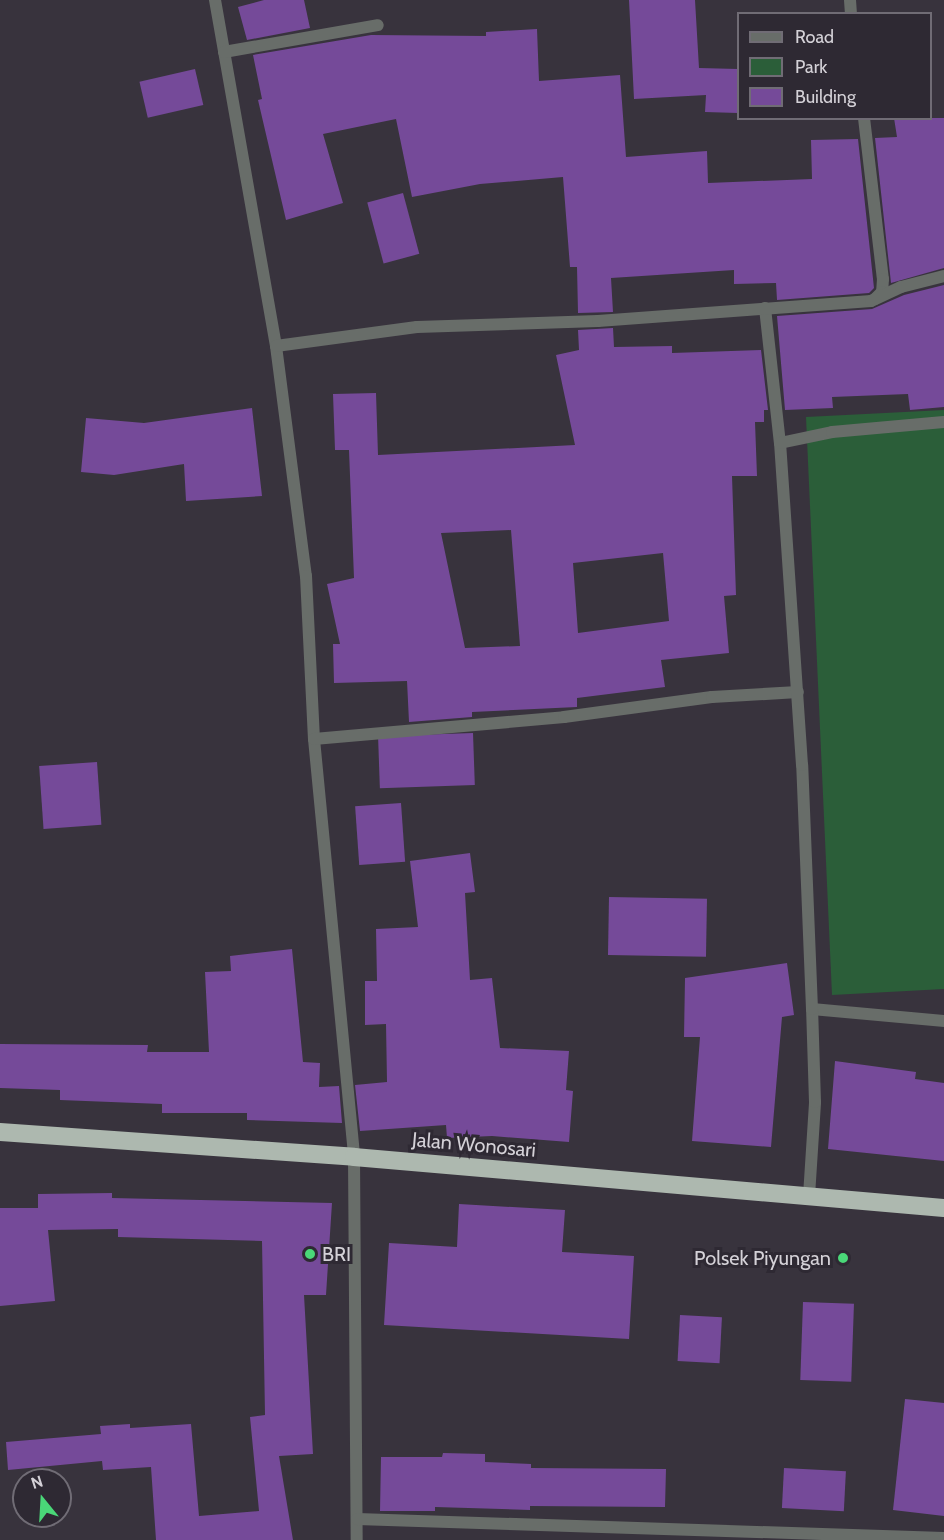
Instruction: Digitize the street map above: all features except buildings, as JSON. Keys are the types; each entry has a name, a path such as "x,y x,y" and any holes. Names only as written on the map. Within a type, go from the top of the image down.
{"highway":[{"name":"Jalan Wonosari","path":"0,1132 354,1157 944,1208"}],"street":[{"path":"215,0 276,346 306,576 314,739 354,1157 357,1540"},
{"path":"224,52 378,25"},
{"path":"864,120 884,279 882,292 871,302"},
{"path":"276,346 417,327 598,321 871,302 901,287 944,276"},
{"path":"765,308 780,442 798,692 815,1102 809,1196"},
{"path":"780,442 832,432 944,423"},
{"path":"314,739 564,717 712,697 798,692"},
{"path":"812,1010 944,1021"},
{"path":"357,1519 791,1537 944,1538"}],"green space":[{"path":"944,410 944,989 832,995 806,417"}],"place":[{"name":"BRI","path":"310,1254"},
{"name":"Polsek Piyungan","path":"843,1258"}]}
